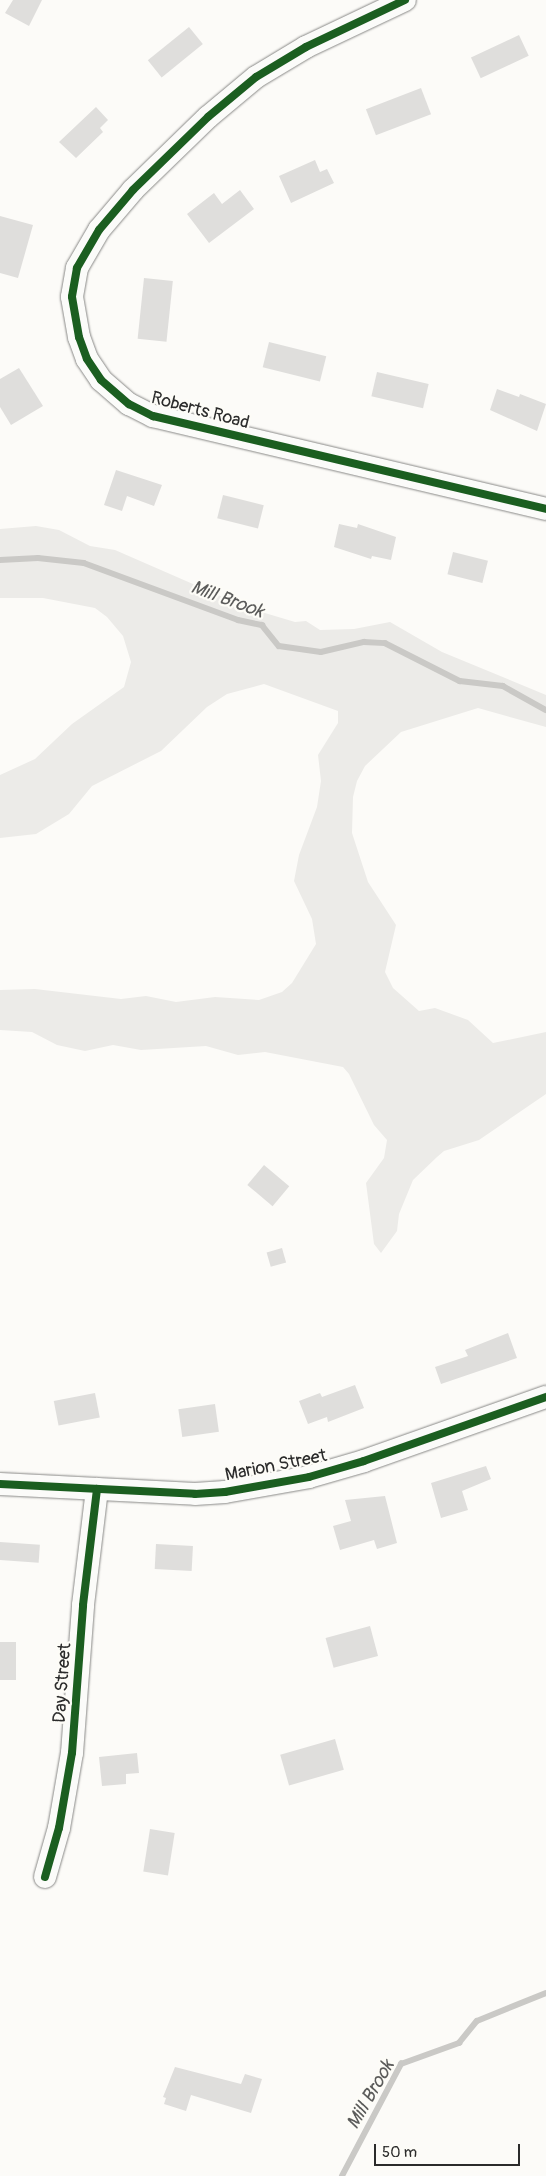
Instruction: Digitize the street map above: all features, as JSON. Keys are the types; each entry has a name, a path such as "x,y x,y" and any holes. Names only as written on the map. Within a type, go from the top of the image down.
{"street":[{"name":"Roberts Road","path":"405,0 336,31 278,63 232,96 166,156 110,216 83,256 73,288 78,332 87,359 101,380 129,404 153,416 546,509"},
{"name":"Marion Street","path":"0,1484 211,1493 309,1478 364,1461 546,1397"},
{"name":"Day Street","path":"45,1877 59,1828 72,1753 83,1605 97,1489"}],"shaded area":[{"path":"36,526 59,530 90,546 115,550 248,608 295,622 306,621 320,630 354,629 390,622 442,652 546,695 546,727 478,708 401,732 365,766 357,781 353,797 352,833 368,882 396,925 385,972 393,988 419,1011 435,1008 468,1020 493,1043 546,1032 546,1094 479,1140 444,1151 413,1180 399,1214 397,1231 381,1253 374,1244 366,1183 384,1158 387,1140 374,1125 349,1074 343,1067 265,1052 238,1055 206,1046 141,1050 113,1045 85,1051 57,1045 32,1032 0,1030 0,990 35,989 121,999 146,996 176,1002 215,997 259,1000 282,992 292,983 316,944 312,919 294,881 299,855 317,807 321,781 318,755 338,723 338,711 264,684 227,694 207,707 161,751 92,786 69,814 36,834 0,838 0,775 35,759 72,724 124,687 131,662 123,636 107,617 95,608 43,598 0,598 0,529"}],"building":[{"path":"13,0 42,0 29,26 5,13"},
{"path":"189,27 203,44 162,77 148,60"},
{"path":"519,35 529,56 481,78 471,57"},
{"path":"421,88 431,114 376,135 366,109"},
{"path":"96,107 108,120 100,128 103,132 76,158 59,142"},
{"path":"315,160 320,172 327,169 334,183 291,203 279,176"},
{"path":"240,190 254,209 209,243 187,214 214,193 222,204"},
{"path":"0,216 33,225 18,278 0,273"},
{"path":"144,278 173,281 166,342 138,339"},
{"path":"269,342 326,356 320,382 263,367"},
{"path":"19,368 43,406 11,425 0,407 0,379"},
{"path":"377,372 429,384 423,408 371,396"},
{"path":"497,389 519,397 520,394 546,404 537,431 490,410"},
{"path":"116,470 162,485 154,506 127,496 122,511 104,505"},
{"path":"223,495 264,505 258,528 217,518"},
{"path":"339,524 357,528 358,524 396,537 391,560 372,556 371,559 334,547"},
{"path":"453,552 488,561 482,583 447,574"},
{"path":"264,1165 289,1186 273,1206 247,1185"},
{"path":"282,1248 286,1262 271,1267 267,1252"},
{"path":"508,1333 517,1358 441,1384 435,1367 468,1356 465,1350"},
{"path":"355,1385 364,1408 328,1422 327,1417 308,1424 299,1401 320,1393 322,1397"},
{"path":"95,1393 100,1418 59,1426 54,1401"},
{"path":"215,1404 219,1432 182,1437 178,1409"},
{"path":"486,1466 491,1479 462,1491 468,1510 441,1518 431,1483"},
{"path":"385,1496 397,1543 377,1549 374,1540 340,1550 333,1526 351,1521 345,1500"},
{"path":"0,1542 40,1545 39,1563 0,1560"},
{"path":"156,1544 193,1546 192,1571 155,1569"},
{"path":"370,1626 378,1656 334,1668 326,1638"},
{"path":"0,1642 16,1642 16,1680 0,1680"},
{"path":"335,1739 344,1770 289,1785 280,1755"},
{"path":"137,1753 139,1773 126,1774 126,1784 102,1786 99,1757"},
{"path":"150,1829 175,1833 168,1875 143,1871"},
{"path":"175,2067 241,2084 245,2074 262,2079 251,2113 191,2095 186,2111 164,2104 166,2098 163,2097"}],"waterway":[{"name":"Mill Brook","path":"0,560 38,558 84,563 238,620 262,625 279,646 321,652 364,642 385,643 460,681 503,686 546,710"},
{"name":"Mill Brook","path":"342,2176 401,2064 459,2043 477,2021 546,1993"}],"cycle path":[{"path":"405,0 306,47 256,77 208,117 133,190 99,230 77,268 72,297 79,337 87,359 101,380 129,404 153,416 546,509"},
{"path":"0,1484 195,1494 225,1492 309,1477 364,1461 546,1397"},
{"path":"45,1877 59,1828 72,1753 83,1605 97,1489"}]}
